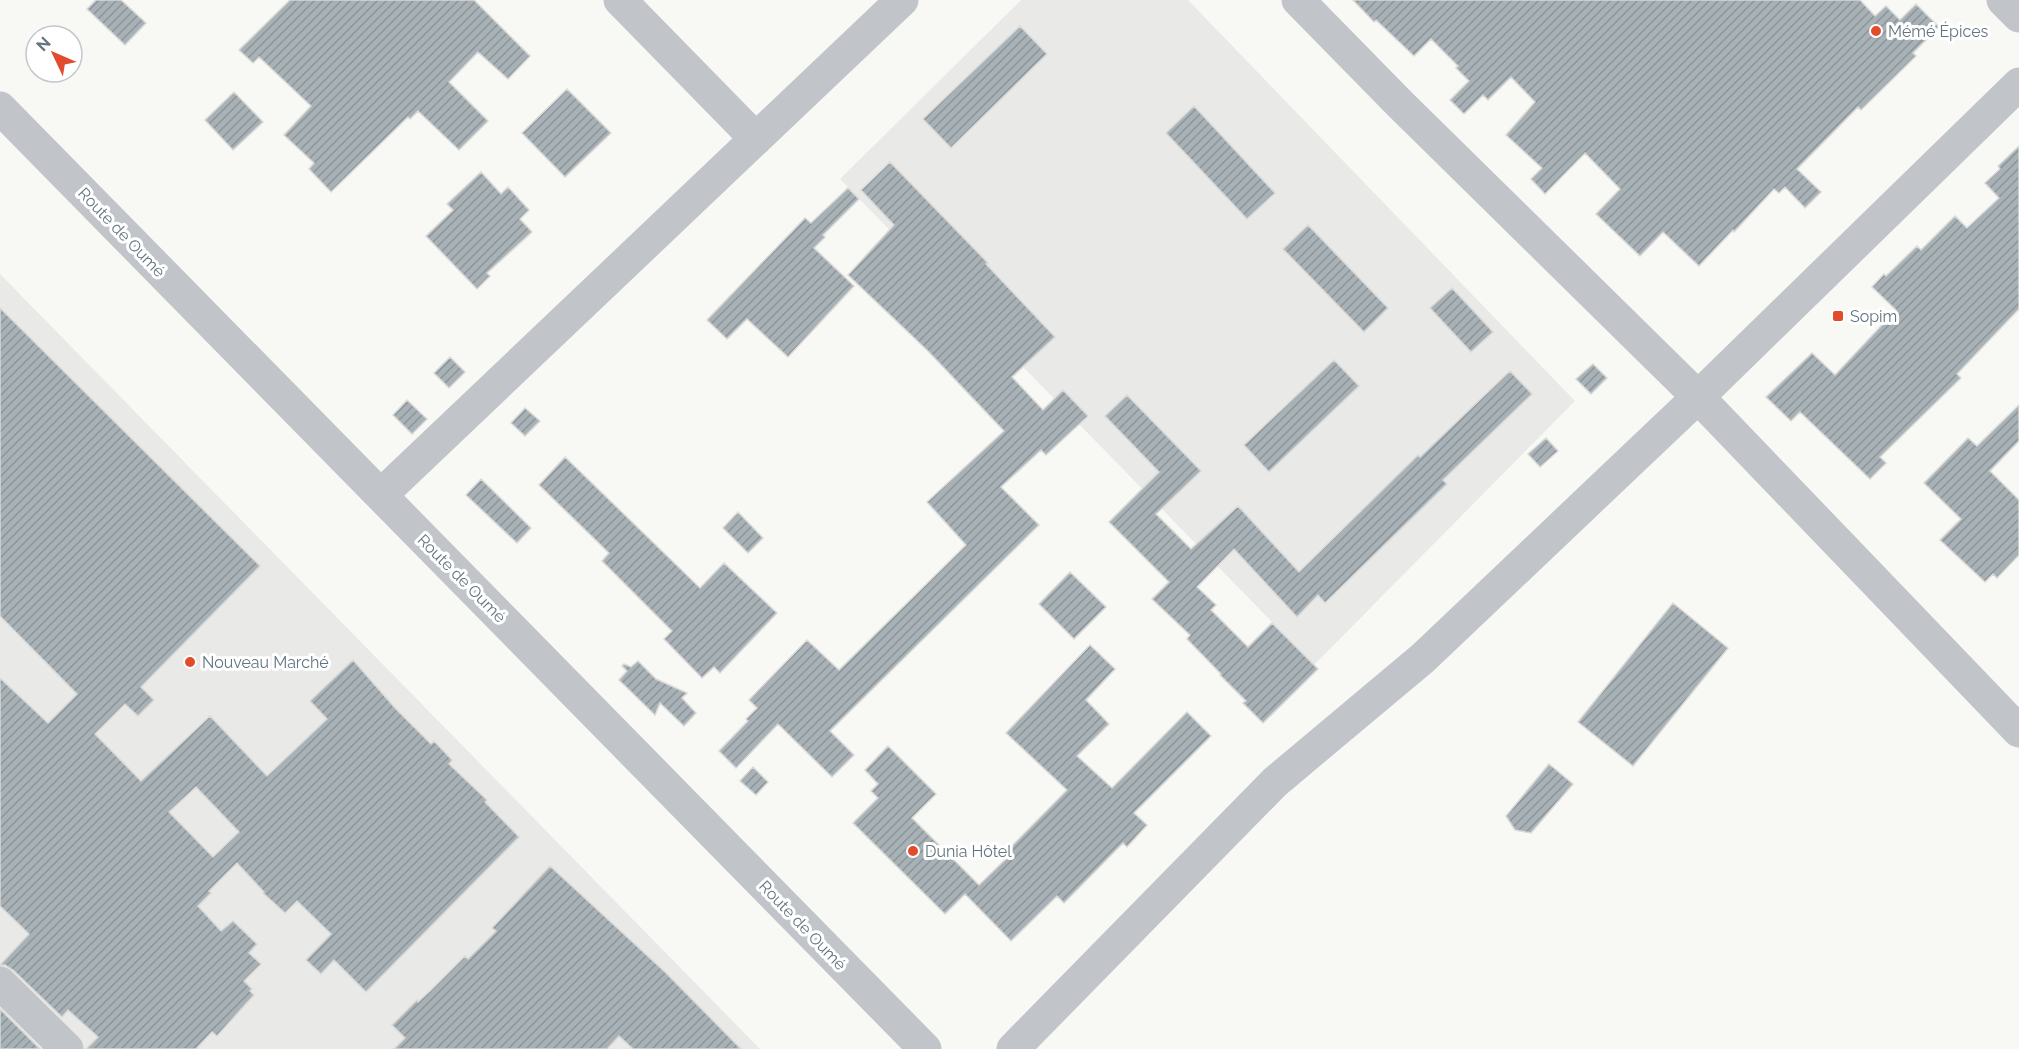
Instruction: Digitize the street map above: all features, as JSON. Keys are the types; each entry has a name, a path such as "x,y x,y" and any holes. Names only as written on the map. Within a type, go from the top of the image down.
{"street":[{"path":"620,0 756,139"},
{"path":"381,495 902,0"},
{"path":"1298,0 1399,103 1698,397 2019,731"},
{"path":"2003,0 2019,16"},
{"path":"1013,1049 1275,782 1423,657 1698,397 2019,84"},
{"name":"Route de Oumé","path":"0,108 925,1049"},
{"path":"0,983 67,1049"}],"shaded area":[{"path":"1021,0 1188,0 1575,401 1314,665 840,179"},
{"name":"Nouveau Marché","path":"0,274 760,1049 0,1049"}],"building":[{"path":"96,0 121,0 146,23 125,45 87,9"},
{"path":"290,0 474,0 530,56 508,79 478,52 449,82 488,121 459,150 418,111 410,119 408,117 331,192 309,169 314,163 284,135 311,106 259,57 253,63 239,50"},
{"path":"1353,0 1860,0 1875,16 1886,6 1900,20 1916,4 1939,27 1913,53 1916,56 1861,110 1858,107 1797,169 1821,192 1805,208 1785,187 1779,193 1774,189 1699,266 1663,232 1640,256 1596,214 1620,189 1585,153 1545,194 1531,179 1542,168 1506,135 1535,102 1511,77 1488,100 1483,95 1464,114 1450,100 1469,81 1456,68 1458,66 1431,39 1414,56 1376,20 1374,22"},
{"path":"1020,26 1047,54 951,148 923,119"},
{"path":"567,89 611,133 565,177 522,133"},
{"path":"234,92 263,122 233,150 205,120"},
{"path":"1194,106 1275,193 1247,219 1166,133"},
{"path":"2019,146 2019,309 1957,374 1961,378 1880,457 1886,463 1870,479 1800,412 1791,421 1766,397 1812,353 1835,375 1896,310 1872,287 1917,246 1921,250 1955,216 1967,228 1999,198 1985,183 2000,169 1998,166"},
{"path":"890,162 988,263 986,264 1055,337 1012,377 1043,410 1063,390 1088,416 1046,455 1041,450 1001,487 1039,525 830,731 854,755 832,777 778,724 736,768 719,751 748,721 746,719 757,708 749,700 807,640 839,670 966,545 927,502 1004,431 928,351 848,275 894,225 861,190"},
{"path":"481,172 501,194 508,187 529,210 520,219 532,232 487,273 490,276 477,289 426,236 453,210 447,204"},
{"path":"848,188 859,199 823,235 825,237 814,248 854,286 788,357 747,319 727,339 707,320 805,218 811,223"},
{"path":"1308,225 1388,308 1364,332 1283,249"},
{"path":"1452,288 1493,332 1471,352 1430,308"},
{"path":"0,308 260,566 141,687 154,700 138,716 125,704 95,734 141,781 210,716 267,776 327,719 310,701 353,660 395,708 431,744 434,741 452,760 449,764 487,800 485,802 519,837 366,992 334,960 321,974 306,960 331,934 297,901 285,913 263,893 237,863 209,891 211,893 198,906 221,931 233,921 257,944 249,953 261,964 244,981 252,989 250,991 254,995 217,1036 212,1032 196,1049 86,1049 98,1037 68,1010 62,1017 13,970 0,965 29,934 0,906 0,678 48,723 77,694 0,616","holes":["196,787 239,832 213,857 169,812"]},
{"path":"450,357 465,372 449,388 434,373"},
{"path":"1334,360 1359,386 1269,472 1244,445"},
{"path":"1593,364 1607,378 1591,394 1576,379"},
{"path":"1510,371 1532,394 1443,480 1447,484 1325,603 1318,595 1297,617 1234,549 1197,587 1216,605 1211,610 1248,647 1272,623 1318,669 1263,723 1243,703 1246,701 1187,639 1190,635 1152,599 1169,582 1109,522 1159,472 1105,416 1127,395 1201,471 1156,514 1191,549 1238,506 1299,572 1418,455 1420,457"},
{"path":"407,400 427,419 412,434 393,415"},
{"path":"2019,405 2019,441 1990,471 2019,500 2019,555 1997,578 1993,574 1985,582 1940,540 1961,519 1924,483 1968,438 1977,446"},
{"path":"525,408 540,421 525,436 511,423"},
{"path":"1546,438 1558,451 1540,467 1528,454"},
{"path":"565,457 700,588 724,563 777,613 720,673 714,667 702,678 664,639 672,631 602,561 609,553 539,485"},
{"path":"481,479 531,528 517,543 466,495"},
{"path":"738,512 763,538 748,553 723,528"},
{"path":"1070,572 1106,607 1074,639 1039,604"},
{"path":"1673,603 1728,648 1633,766 1578,722"},
{"path":"1090,645 1115,669 1086,700 1109,724 1077,756 1112,788 1187,712 1211,736 1134,813 1147,825 1127,847 1123,843 1064,903 1057,896 1011,941 965,894 945,914 853,823 878,798 871,791 878,784 865,770 888,746 936,794 912,818 979,885 1012,853 1008,850 1067,790 1006,733"},
{"path":"638,661 656,679 687,693 682,698 696,713 684,726 660,703 655,715 619,680 627,671 622,666 624,664 631,667"},
{"path":"1549,764 1573,784 1531,833 1515,830 1506,816"},
{"path":"753,767 768,782 756,795 740,781"},
{"path":"550,866 665,972 741,1049 633,1049 619,1036 607,1049 394,1049 405,1038 392,1025 465,956 468,959 496,931 492,928"},
{"path":"0,1009 40,1049 0,1049"}],"place":[{"name":"Mémé Épices","path":"1876,31"},
{"name":"Sopim","path":"1838,316"},
{"name":"Nouveau Marché","path":"190,662"},
{"name":"Dunia Hôtel","path":"913,851"}]}
